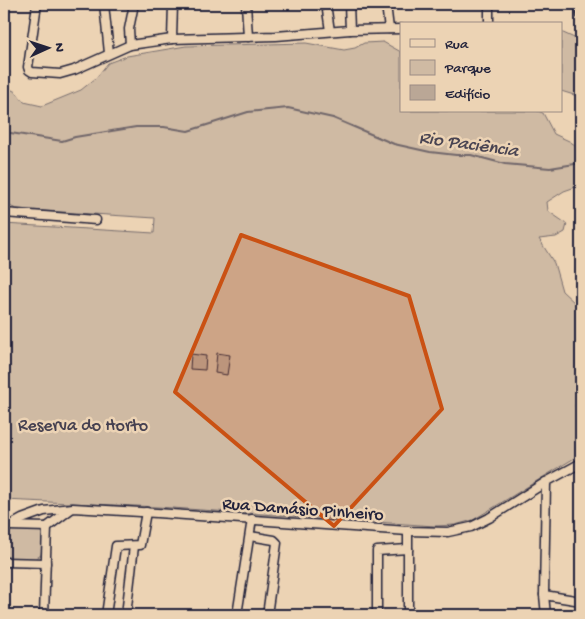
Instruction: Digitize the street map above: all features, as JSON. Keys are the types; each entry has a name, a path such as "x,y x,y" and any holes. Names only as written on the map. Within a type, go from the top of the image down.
{"street":[{"path":"37,4 28,67 29,70 60,74 74,70 130,45 172,39 276,36 330,31 400,29"},
{"path":"104,4 109,53"},
{"path":"130,45 129,29 134,4"},
{"path":"172,39 173,4"},
{"path":"246,4 248,37"},
{"path":"326,4 330,31"},
{"path":"349,4 350,30"},
{"path":"386,4 389,29"},
{"path":"489,4 489,22"},
{"path":"580,4 581,15"},
{"path":"4,213 96,220"},
{"name":"Rua Damásio Pinheiro","path":"5,527 44,511 73,508 408,531 448,532 471,527 489,518 546,482 581,463"},
{"path":"546,482 544,595 546,615"},
{"path":"5,527 47,527 73,508"},
{"path":"106,615 116,546 120,544 140,545 146,512"},
{"path":"237,615 252,519"},
{"path":"44,615 47,527"},
{"path":"408,531 408,615"},
{"path":"250,536 274,540 277,543 267,615"},
{"path":"126,615 134,546"},
{"path":"377,615 377,551 408,549"},
{"path":"4,562 46,563"},
{"path":"544,595 581,601"}],"highlighted area":[{"path":"241,235 409,296 442,409 334,526 175,392"}],"green space":[{"path":"562,32 581,41 581,94 574,95 562,91"},
{"name":"Reserva do Horto","path":"383,42 400,51 400,112 540,112 543,113 554,134 581,149 581,185 564,191 547,202 548,211 567,224 565,232 556,237 539,239 554,263 562,291 576,304 581,315 581,380 575,406 581,417 581,454 473,520 455,525 435,526 158,507 4,500 4,224 154,233 155,218 16,209 4,203 4,86 16,92 24,102 42,106 81,90 96,78 108,63 127,56 186,46 306,43 344,50 355,48 364,43"},
{"path":"11,529 38,530 41,532 43,535 41,555 35,559 4,559 4,535"}],"building":[{"path":"217,353 230,355 227,375 215,373"},
{"path":"191,354 206,356 205,370 190,369"}],"waterway":[{"name":"Rio Paciência","path":"4,132 62,141 75,137 136,127 164,127 188,131 248,112 288,108 333,118 394,144 430,152 471,155 505,164 550,168 581,163"}]}
